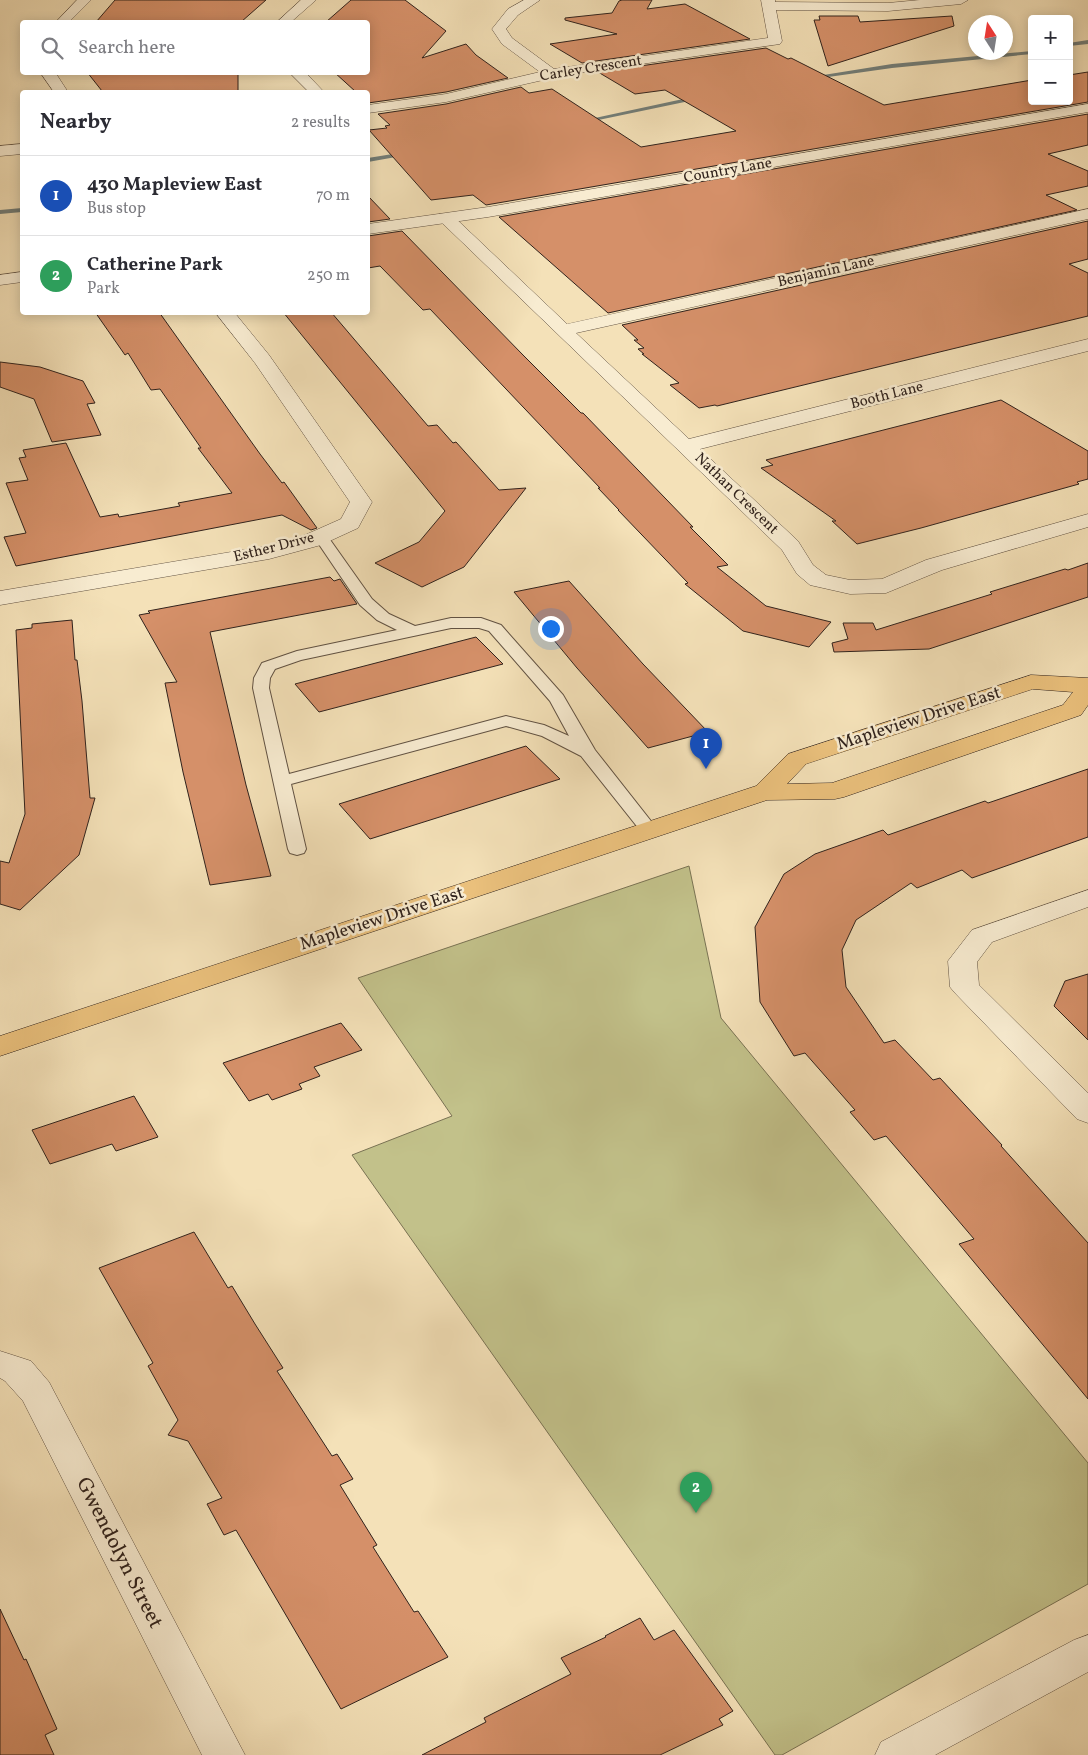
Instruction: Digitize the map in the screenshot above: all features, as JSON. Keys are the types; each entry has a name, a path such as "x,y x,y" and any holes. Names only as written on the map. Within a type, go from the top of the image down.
{"main road":[{"name":"Mapleview Drive East","path":"0,1046 765,792 835,791 1072,710 1088,686 1031,682 797,759 765,792"}],"street":[{"path":"64,20 84,0"},
{"path":"286,20 309,0"},
{"path":"533,0 513,12 499,29 507,41 551,74"},
{"path":"769,3 896,6 962,0"},
{"name":"Carley Crescent","path":"370,109 446,98 551,74 775,41 769,3"},
{"path":"48,75 60,90"},
{"path":"299,75 315,90"},
{"name":"Country Lane","path":"370,229 445,218 1088,108"},
{"path":"0,151 20,149"},
{"name":"Benjamin Lane","path":"564,330 1088,214"},
{"name":"Nathan Crescent","path":"445,218 790,546 805,569 818,580 850,587 886,586 934,565 1088,520"},
{"path":"0,280 20,277"},
{"name":"Esther Drive","path":"0,598 269,552 321,537 350,524 361,502 262,359 226,315"},
{"name":"Booth Lane","path":"686,446 1088,345"},
{"path":"1088,898 982,936 962,961 965,987 1088,1112"},
{"name":"Gwendolyn Street","path":"0,1364 18,1371 36,1392 224,1755"},
{"path":"896,1755 1088,1652"}],"lane":[{"path":"321,537 366,602 383,617 411,630"},
{"path":"297,849 261,688 262,678 268,666 297,656 411,630 466,622 480,623 495,628 557,699 587,752 649,830"},
{"path":"282,781 506,721 524,723 545,729 587,752"}],"shaded area":[{"path":"689,866 721,1018 1088,1463 1088,1584 782,1755 775,1755 352,1155 452,1116 358,978"}],"building":[{"path":"115,0 266,0 243,20 98,20"},
{"path":"351,0 405,0 446,31 422,58 466,44 476,55 508,78 446,92 370,103 370,90 354,90 337,75 370,75 370,20 328,20"},
{"path":"652,0 647,9 685,4 750,39 582,63 550,44 617,34 565,20 565,18 612,13 619,1"},
{"path":"819,16 858,16 860,22 952,16 954,26 828,66 814,20 820,20"},
{"path":"766,48 788,59 791,58 884,105 1028,81 1028,105 1070,105 486,205 473,195 431,200 370,131 387,128 385,126 390,125 378,114 446,104 521,87 529,93 552,89 641,147 736,131 665,90 635,94 598,72"},
{"path":"1088,72 1088,102 1073,105 1073,74"},
{"path":"89,75 238,75 238,90 101,90"},
{"path":"1088,114 1088,145 1048,154 1088,171 1088,186 1046,195 1077,210 608,313 499,217"},
{"path":"370,198 390,219 370,222"},
{"path":"1088,221 1088,259 1069,264 1088,273 1088,316 717,406 699,408 670,385 679,383 642,354 644,354 638,349 644,348 634,340 638,340 622,325"},
{"path":"402,231 523,355 583,413 728,565 717,567 766,606 831,622 809,647 743,631 685,584 688,583 430,309 423,310 380,266 370,268 370,236"},
{"path":"97,315 161,315 260,454 282,483 284,482 317,528 311,530 282,515 16,566 4,537 26,533 6,483 28,480 19,458 26,457 23,450 66,443 100,517 118,514 119,517 180,506 178,503 232,493 198,448 201,448 160,389 151,390 128,353 125,355"},
{"path":"285,315 334,315 428,426 437,425 453,443 456,442 499,490 526,488 464,567 422,587 375,563 419,542 445,511"},
{"path":"0,362 40,367 83,381 95,403 87,404 101,435 52,442 34,399 0,387"},
{"path":"1001,400 1088,451 1088,479 1077,482 1079,484 857,544 832,521 836,521 761,468 773,465 766,460"},
{"path":"1088,563 1088,597 929,649 834,652 832,643 848,639 843,623 873,623 876,630 992,594 990,592"},
{"path":"330,577 334,581 340,579 357,604 210,632 246,785 271,876 210,885 183,772 165,683 177,682 139,615 150,613 148,611"},
{"path":"569,581 643,664 708,732 648,748 577,668 514,592"},
{"path":"72,620 75,660 77,660 82,701 90,798 95,798 79,855 20,910 0,904 0,861 9,863 25,814 16,630 32,628 32,624"},
{"path":"476,637 503,664 319,712 295,684"},
{"path":"526,746 560,779 370,839 339,804"},
{"path":"1088,769 1088,837 972,878 962,870 917,888 911,883 856,920 842,950 846,987 884,1043 895,1040 933,1080 940,1078 1088,1243 1088,1399 959,1244 974,1239 911,1165 886,1136 874,1140 850,1112 855,1110 805,1053 794,1056 760,1002 755,927 784,874 815,854 883,830 888,835 985,801 988,803"},
{"path":"1088,974 1088,1040 1054,1006 1065,981"},
{"path":"341,1023 362,1050 314,1067 320,1076 299,1084 302,1089 272,1100 268,1094 249,1101 223,1063"},
{"path":"134,1096 158,1137 116,1151 112,1144 50,1164 32,1130"},
{"path":"194,1232 228,1288 232,1286 283,1368 277,1371 332,1456 337,1454 353,1479 340,1485 377,1545 373,1547 414,1612 418,1611 448,1657 341,1709 236,1530 224,1535 207,1504 222,1498 188,1441 168,1435 178,1420 148,1366 153,1363 99,1268"},
{"path":"0,1609 24,1660 26,1659 57,1729 45,1735 54,1755 0,1755"},
{"path":"640,1618 654,1640 674,1630 733,1711 719,1719 723,1725 660,1755 422,1755 486,1722 484,1718 571,1674 561,1658 606,1637"}],"waterway":[{"path":"1073,44 1088,42"},
{"path":"814,77 892,66 1028,52"},
{"path":"584,121 697,98"},
{"path":"370,160 405,154"},
{"path":"0,212 20,210"}],"place":[{"name":"430 Mapleview East","path":"706,769"},
{"name":"Catherine Park","path":"696,1513"}]}
